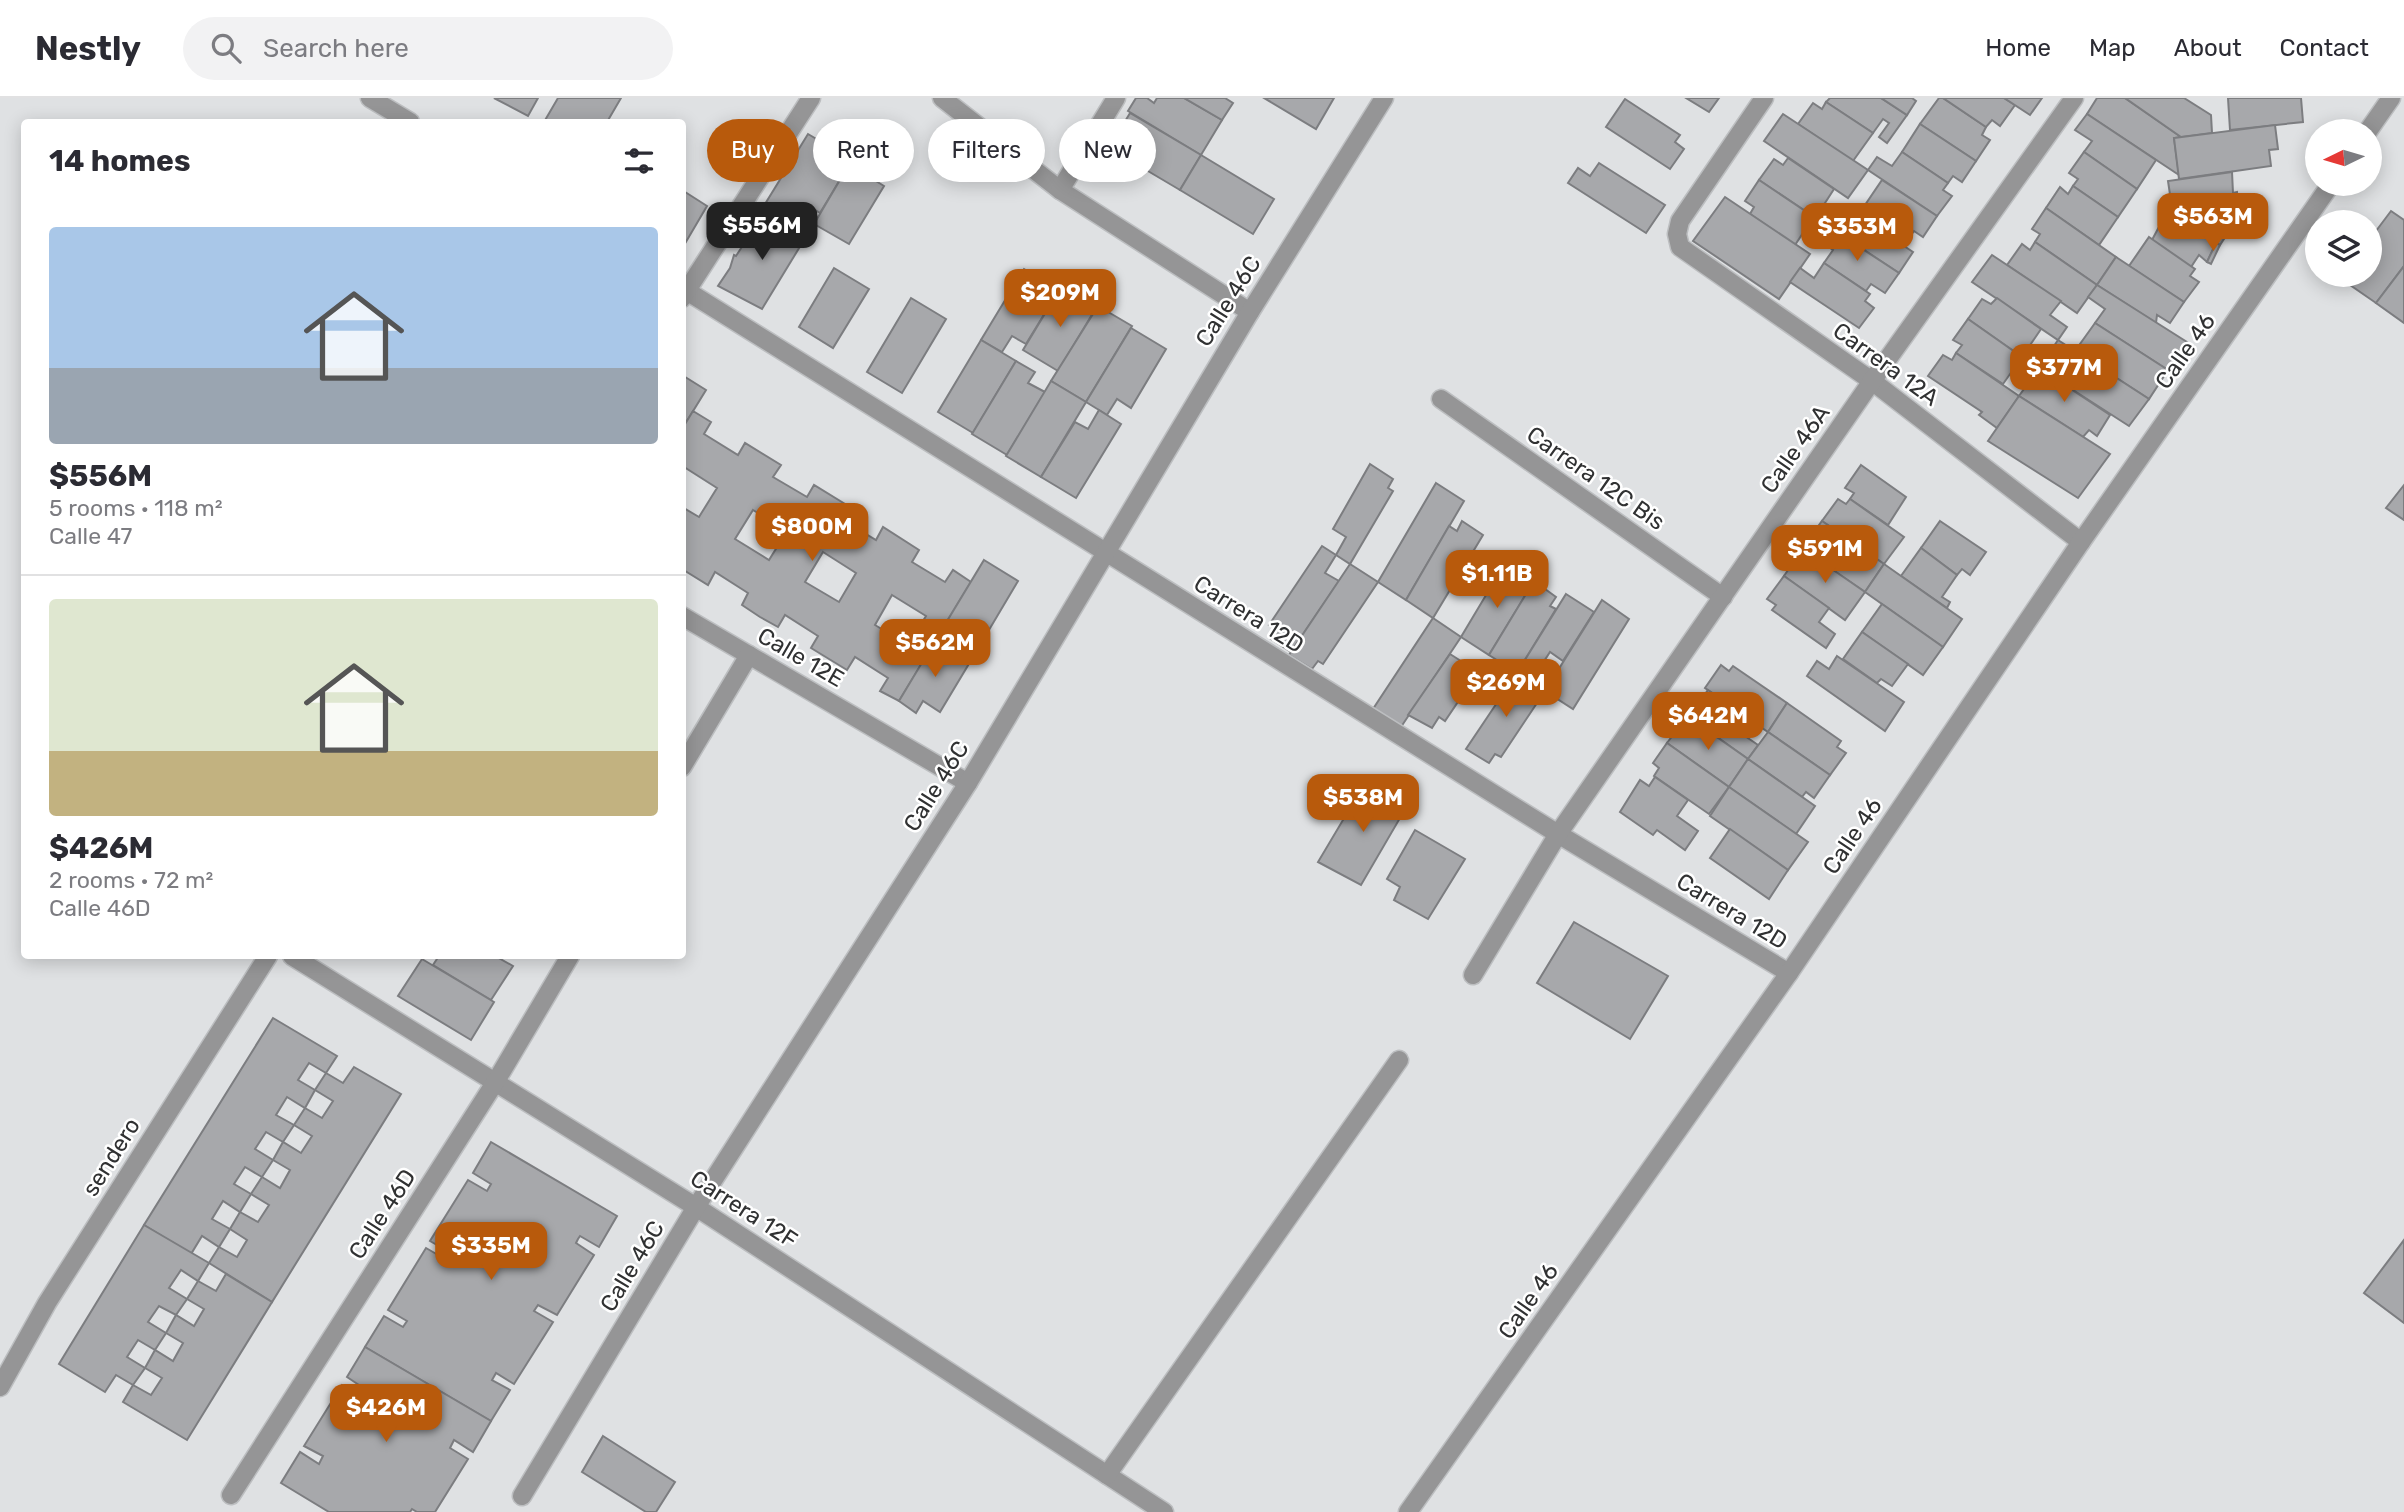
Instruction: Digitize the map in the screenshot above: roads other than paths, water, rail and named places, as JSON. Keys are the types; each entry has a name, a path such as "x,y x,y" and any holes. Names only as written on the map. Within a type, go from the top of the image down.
{"street":[{"path":"370,98 405,119"},
{"path":"686,289 811,98"},
{"path":"942,98 1060,190 1250,312"},
{"path":"1060,190 1116,98"},
{"name":"Calle 46C","path":"522,1496 696,1207 968,783 1250,312 1384,98"},
{"name":"Carrera 12A","path":"1765,98 1680,221 1677,234 1680,247 1872,381 2081,542"},
{"name":"Calle 46A","path":"1473,975 1558,834 1872,381 2074,98"},
{"path":"2376,119 2391,98"},
{"name":"Calle 46","path":"1408,1512 1789,974 2081,542 2323,196"},
{"name":"Carrera 12D","path":"686,293 1558,834 1789,974"},
{"name":"Carrera 12C Bis","path":"1441,399 1723,597"},
{"name":"Calle 12E","path":"686,618 968,783"},
{"path":"686,760 749,655"},
{"name":"sendero","path":"0,1387 47,1303 266,959"},
{"name":"Carrera 12F","path":"297,959 696,1207 1164,1512"},
{"name":"Calle 46D","path":"231,1495 496,1081 568,959"},
{"path":"1107,1475 1399,1060"}]}
